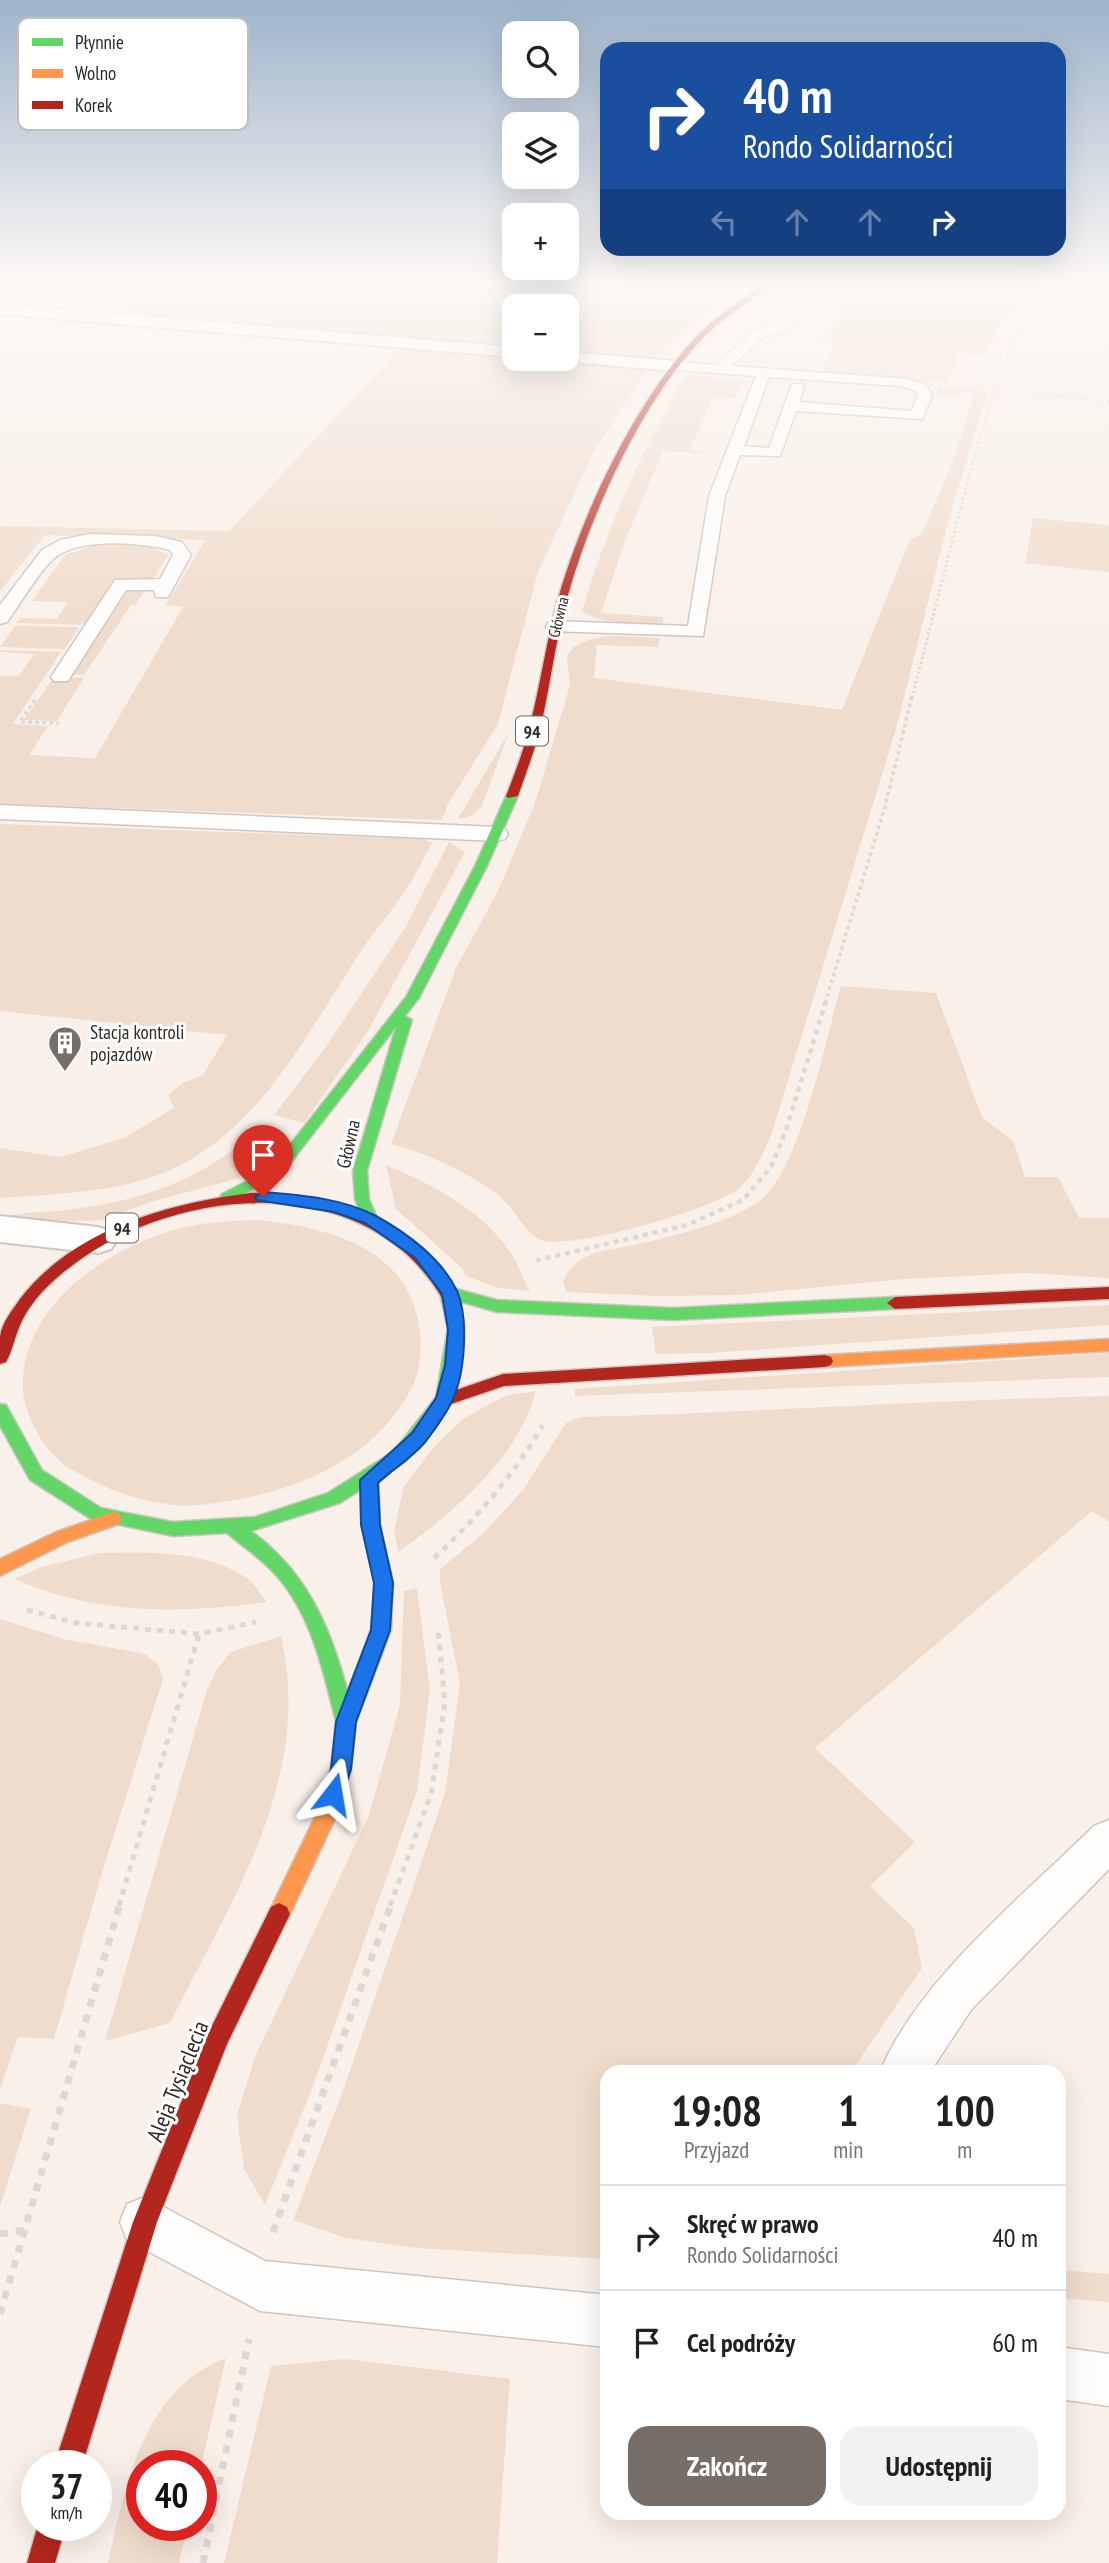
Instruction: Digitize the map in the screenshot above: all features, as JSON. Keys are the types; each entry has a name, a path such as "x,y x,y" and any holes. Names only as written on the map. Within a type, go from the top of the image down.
{"main road":[{"name":"Główna","path":"370,1220 362,1199 360,1171 412,999 496,834 530,745 565,590 592,520 637,426 654,399"},
{"name":"Główna","path":"224,1199 256,1182 287,1158 412,999"},
{"name":"94","path":"0,1410 3,1438 47,1485 76,1504 113,1519 155,1528 200,1531 234,1529 311,1510 369,1480 418,1438 444,1399 454,1365 456,1330 449,1293 421,1254 370,1220 337,1207 301,1200 263,1197 224,1199 169,1210 98,1240 64,1264 34,1292 2,1335"},
{"path":"449,1293 497,1306 674,1314 1109,1293"},
{"path":"444,1399 503,1380 1109,1345"},
{"name":"Aleja Tysiąclecia","path":"73,2450 145,2222 218,2038 326,1819 341,1769 346,1722 381,1630 384,1583 371,1525 369,1480"},
{"path":"0,1568 62,1536 113,1519"},
{"name":"Aleja Tysiąclecia","path":"234,1529 257,1542 280,1562 308,1607 324,1638 346,1722"},
{"path":"41,2563 47,2541"}],"street":[{"path":"0,1229 98,1240"}],"lane":[{"path":"555,627 696,632 717,495 753,399"},
{"path":"733,450 775,453 793,399"},
{"path":"791,406 918,415 924,399"},
{"path":"0,618 48,554 66,544 90,539 155,541 176,546 183,555 164,589 121,584 61,677"},
{"path":"0,812 496,834"},
{"path":"907,2065 955,1994 1109,1840"},
{"path":"145,2222 260,2286 600,2320"},
{"path":"1066,2374 1109,2380"}],"path":[{"path":"538,1260 687,1225 744,1200 771,1167 786,1130 886,807 924,649 955,538 967,479 993,399"},
{"path":"1086,399 1109,401"},
{"path":"455,1539 509,1482 545,1421"},
{"path":"26,1609 77,1623 199,1634 261,1620"},
{"path":"203,2563 260,2286 278,2213 432,1794 445,1702 437,1618"},
{"path":"0,2314 199,1634"},
{"path":"0,2234 25,2230"}],"shaded area":[{"path":"354,399 628,399 594,451 537,575 498,724 448,804 442,820 0,804 0,676 19,676 34,654 0,650 61,652 13,724 48,726 29,755 95,758 183,607 166,605 205,540 45,535 0,591 0,526 229,531"},
{"path":"673,399 712,399 690,450 713,454 663,451 625,541 601,613 664,617 662,625 611,622 582,612 612,524 651,439"},
{"path":"973,399 986,399 949,518 896,729 770,1139 755,1169 743,1185 706,1205 645,1225 557,1242 541,1240 535,1236 502,1199 473,1178 446,1164 391,1144 456,968 498,891 535,803 570,685 567,656 573,647 588,640 609,636 660,638 658,647 597,645 594,678 842,710 910,539 921,535 950,469"},
{"path":"1033,518 1109,525 1109,572 1025,563"},
{"path":"99,544 148,545 168,555 152,582 117,581 88,625 17,623 21,618 57,619 68,602 32,601 65,555"},
{"path":"128,588 146,589 135,605 131,605 84,675 69,675"},
{"path":"15,626 79,627 65,649 0,647"},
{"path":"54,677 84,678 57,721 24,720"},
{"path":"509,732 482,806 471,816 458,819"},
{"path":"0,824 423,839 432,843 409,885 359,954 300,1047 255,1106 229,1131 200,1153 168,1171 128,1184 64,1194 0,1198 0,1148 60,1157 124,1138 174,1108 168,1095 183,1083 203,1075 227,1035 0,1011"},
{"path":"449,842 465,852 368,1031 304,1123 274,1115 325,1048 405,928"},
{"path":"841,986 936,993 982,1117 1014,1142 1025,1177 1058,1177 1079,1218 1109,1218 1109,1278 1028,1273 904,1279 739,1295 659,1296 567,1292 563,1283 567,1273 587,1256 706,1226 741,1212 766,1195 791,1154 802,1126"},
{"path":"252,1134 289,1144 236,1179 150,1202 103,1220 37,1223 7,1216 92,1206 142,1195 210,1165"},
{"path":"386,1165 438,1190 485,1223 516,1261 530,1291 499,1288 465,1276 463,1269 396,1209"},
{"path":"257,1220 310,1228 335,1236 381,1259 398,1277 411,1299 419,1326 421,1348 416,1378 398,1410 380,1432 335,1466 283,1488 228,1501 187,1506 153,1502 111,1489 67,1467 44,1443 24,1400 26,1359 36,1332 52,1307 72,1285 96,1267 150,1238 197,1225"},
{"path":"1109,1305 1109,1325 709,1353 656,1354 652,1327"},
{"path":"1109,1353 1109,1377 575,1396 575,1389"},
{"path":"536,1391 527,1416 499,1462 441,1520 398,1552 394,1530 404,1486 434,1447 464,1418 505,1396"},
{"path":"1109,1396 1109,1522 1092,1511 815,1748 915,1842 870,1886 914,1928 922,1968 856,2065 600,2065 600,2259 415,2248 346,2238 293,2220 344,2088 445,1793 460,1684 440,1582 440,1569 485,1532 525,1487 566,1423 580,1417"},
{"path":"100,1553 175,1554 212,1562 248,1579 267,1602 203,1609 139,1609 76,1599 15,1579 41,1567"},
{"path":"417,1588 430,1690 417,1791 315,2081 265,2205 244,2169 237,2115 255,2057 369,1815 400,1705 404,1591"},
{"path":"0,1619 64,1639 145,1654 158,1665 163,1679 101,1876 54,2039 18,2037 0,2090"},
{"path":"281,1636 288,1688 286,1739 276,1789 261,1837 241,1884 170,2023 105,2041 207,1690 217,1669 231,1652"},
{"path":"0,2103 31,2109 0,2206"},
{"path":"1066,2271 1109,2274 1109,2302 1066,2299"},
{"path":"226,2358 205,2450 140,2450 156,2417 175,2393 198,2373"},
{"path":"345,2359 510,2379 497,2563 224,2563 271,2366"},
{"path":"126,2490 126,2541 184,2541 179,2563 108,2563"}],"traffic: fast":[{"path":"227,1197 256,1182 287,1158 412,998 481,866 512,796"},
{"path":"370,1220 362,1199 360,1171 405,1020"},
{"path":"449,1293 497,1306 674,1314 895,1303"},
{"path":"0,1410 36,1475 97,1514 173,1529 255,1524 334,1498 400,1456 444,1399 456,1328 448,1294"},
{"path":"234,1529 281,1568 311,1612 330,1663 346,1722"}],"traffic: slow":[{"path":"825,1361 1109,1345"},
{"path":"279,1914 325,1819 341,1769 346,1722 381,1630 384,1583 371,1525 369,1480"},
{"path":"0,1568 62,1537 113,1519"}],"traffic: jam":[{"path":"512,796 535,727 555,629 575,561 620,457 653,399"},
{"path":"0,1358 14,1319 40,1285 74,1256 115,1233 160,1215 206,1203 250,1197 290,1198 347,1211 386,1231 413,1251 433,1270 448,1294"},
{"path":"895,1303 1109,1293"},
{"path":"445,1400 503,1380 825,1361"},
{"path":"73,2450 145,2222 218,2038 279,1914"},
{"path":"41,2563 47,2541"}],"place":[{"name":"Stacja kontroli pojazdów","path":"65,1073"}],"route":[{"path":"263,1197 301,1200 337,1207 370,1220 421,1254 449,1293 456,1330 454,1365 444,1399 418,1438 369,1480 371,1525 384,1583 381,1630 346,1722 341,1769 333,1794"}]}
